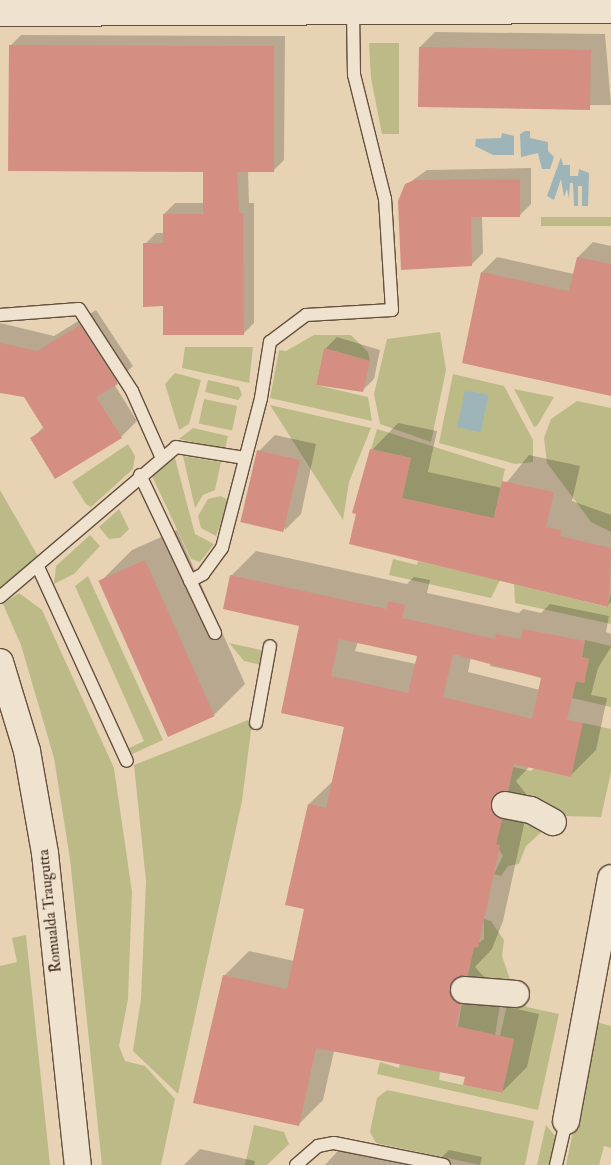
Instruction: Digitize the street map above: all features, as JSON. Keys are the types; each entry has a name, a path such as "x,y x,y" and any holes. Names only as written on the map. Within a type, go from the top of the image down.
{"street":[{"path":"0,14 353,10 414,4 611,10"},
{"name":"Romualda Traugutta","path":"0,662 27,751 42,835 78,1165"},
{"path":"505,805 531,810 553,822"},
{"path":"565,1125 611,878"},
{"path":"464,990 516,994"}],"lane":[{"path":"190,580 203,574 222,548 245,458 270,342 306,315 392,310 384,199 354,75 353,10"},
{"path":"0,315 79,308 132,391 162,456"},
{"path":"0,596 38,567 140,475 176,447 245,458"},
{"path":"140,475 215,633"},
{"path":"38,567 127,761"},
{"path":"256,723 270,646"},
{"path":"556,1165 565,1125"},
{"path":"296,1165 318,1146 334,1143 444,1165"}],"shaded area":[{"path":"369,43 399,43 399,134 382,134 371,78"},
{"path":"541,217 611,217 611,226 541,226"},
{"path":"440,332 446,370 431,442 380,424 374,394 387,339"},
{"path":"314,335 351,335 368,352 370,361 324,348 316,385 368,397 372,421 270,398 279,350 286,351"},
{"path":"185,347 253,347 249,383 182,368"},
{"path":"175,373 201,380 189,424 179,430 165,384"},
{"path":"453,374 504,386 533,440 533,462 515,464 439,443"},
{"path":"208,380 239,387 242,395 238,400 205,392"},
{"path":"514,389 554,397 537,426 534,427"},
{"path":"204,399 237,406 232,431 199,423"},
{"path":"577,401 611,408 611,532 591,522 547,463 544,438 551,419"},
{"path":"270,405 371,428 349,482 343,520"},
{"path":"193,428 228,436 225,449 179,439"},
{"path":"377,429 505,469 489,539 470,513 402,498 411,458 371,449"},
{"path":"128,444 135,456 133,469 91,507 86,504 72,482"},
{"path":"183,456 221,462 215,490 203,495 195,508"},
{"path":"175,458 195,534 214,544 200,562 191,559 152,476"},
{"path":"0,490 38,556 0,588"},
{"path":"221,496 229,501 216,536 201,528 198,516 208,499"},
{"path":"119,509 129,529 120,538 109,539 99,527"},
{"path":"90,535 100,546 74,574 54,584 56,566"},
{"path":"393,559 417,565 418,561 500,580 491,598 389,575"},
{"path":"88,576 163,740 130,755 127,749 144,741 75,586"},
{"path":"514,584 607,607 611,594 611,624 515,603"},
{"path":"19,593 42,610 114,768 132,892 128,999 119,1046 125,1061 145,1066 175,1099 161,1165 102,1165 70,859 54,758 21,645 3,604"},
{"path":"585,640 611,646 611,707 572,698 576,681 584,683 589,659 582,657"},
{"path":"229,643 266,651 262,665 244,661"},
{"path":"248,720 252,723 242,801 178,1094 133,1051 141,999 146,881 134,765"},
{"path":"583,723 611,729 611,772 601,817 563,816 507,797 513,767 531,771"},
{"path":"504,811 547,827 526,846 519,864 508,866 501,876 494,874 503,856 496,844"},
{"path":"484,919 491,921 504,940 502,956 512,985 466,981 474,947 484,939"},
{"path":"26,935 50,1165 0,1165 0,966 17,962 12,938"},
{"path":"463,995 501,1001 495,1036 458,1030"},
{"path":"520,999 527,1007 559,1014 538,1110 377,1074 380,1062 399,1068 400,1063 440,1072 439,1080 502,1093 514,1039 500,1036 508,1000"},
{"path":"596,1022 611,1026 611,1148 604,1146 599,1165 566,1165"},
{"path":"387,1090 534,1121 525,1165 480,1165 376,1143 370,1132 377,1098"},
{"path":"254,1125 284,1132 289,1144 267,1165 245,1165"},
{"path":"546,1125 556,1137 550,1165 537,1165"}],"water":[{"path":"530,131 530,138 548,142 548,151 554,157 550,169 542,169 538,153 521,157 520,134"},
{"path":"502,133 514,136 514,155 493,155 475,146 476,139 501,138"},
{"path":"561,157 563,165 570,165 570,176 578,176 579,169 589,173 588,206 582,206 582,186 578,186 578,206 574,206 573,183 570,183 569,199 567,189 564,197 561,179 554,200 547,196"},
{"path":"465,390 488,395 481,432 457,427"}],"building":[{"path":"9,45 274,46 274,172 237,172 239,213 243,213 244,335 163,335 163,306 143,307 143,243 163,243 163,214 203,214 203,172 8,171"},
{"path":"419,47 591,50 590,110 418,107"},
{"path":"520,179 520,217 471,217 472,266 401,270 398,201 405,184 415,180"},
{"path":"577,257 611,264 611,396 462,363 481,272 569,291"},
{"path":"80,325 118,384 96,397 122,438 55,479 30,438 44,429 24,397 0,393 0,343 37,351"},
{"path":"324,348 370,361 363,392 316,385"},
{"path":"370,449 411,458 402,498 494,518 502,481 554,492 546,527 561,530 560,536 611,548 608,607 349,544 356,514 352,513"},
{"path":"257,450 300,460 283,532 240,522"},
{"path":"145,560 215,716 168,737 98,581"},
{"path":"230,575 386,609 388,601 405,605 402,618 495,639 496,634 521,639 523,629 585,641 581,657 589,659 584,683 576,681 567,720 583,723 571,777 514,764 508,790 493,796 491,809 502,820 496,844 500,845 478,948 474,947 468,975 457,977 449,988 451,997 461,1004 456,1026 514,1039 502,1093 463,1085 465,1077 316,1048 299,1126 193,1103 223,975 287,989 304,909 285,905 308,804 326,808 344,727 281,713 299,626 223,609","holes":["339,639 417,656 408,693 331,676","453,654 541,678 532,719 443,697"]}]}
